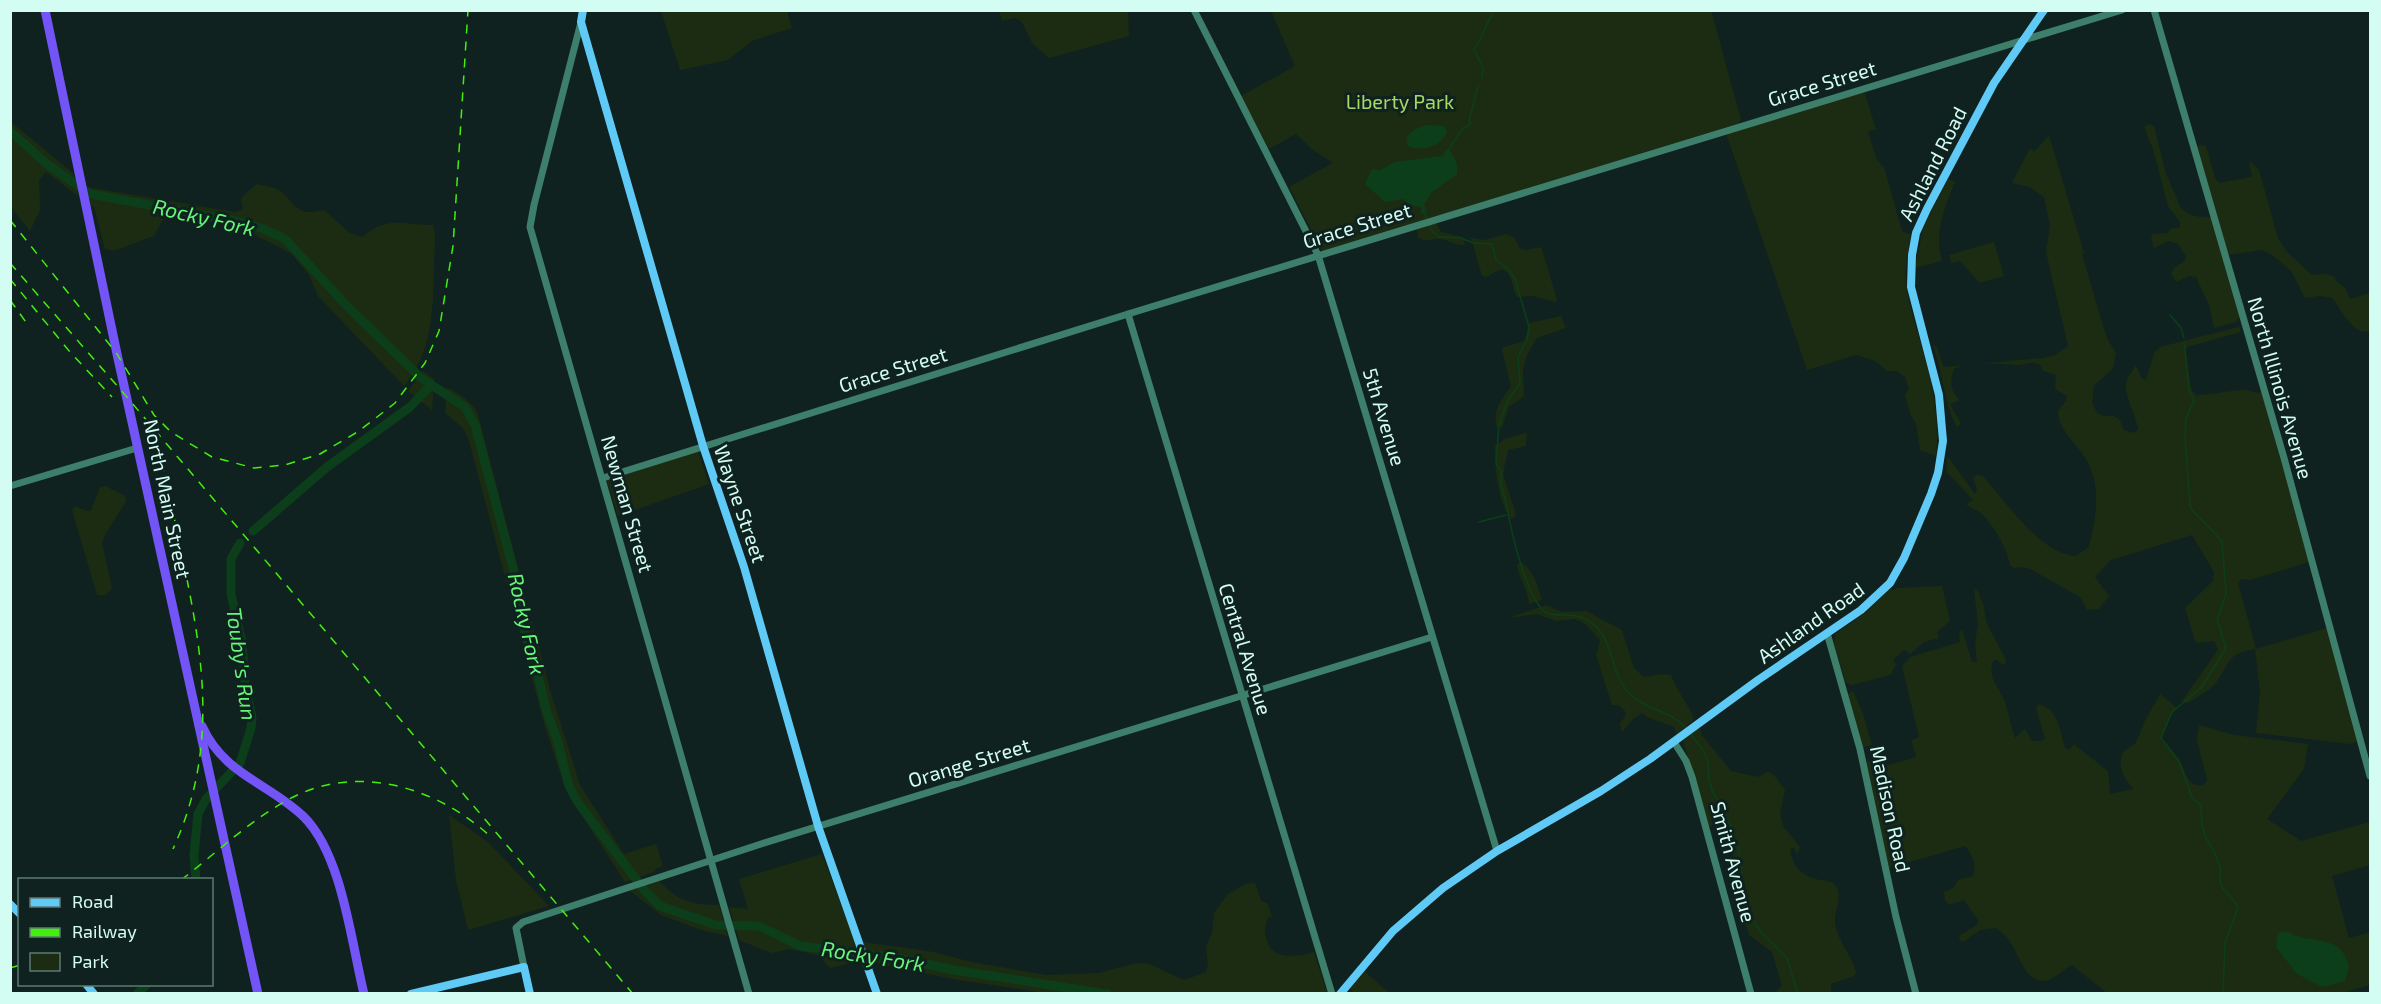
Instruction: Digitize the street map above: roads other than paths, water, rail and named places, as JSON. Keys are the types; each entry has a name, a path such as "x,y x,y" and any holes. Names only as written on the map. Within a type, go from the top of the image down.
{"highway":[{"name":"North Main Street","path":"45,10 137,448 258,993"},
{"path":"195,710 211,743 232,766 304,817 326,847 337,877 364,993"}],"main road":[{"path":"580,22 583,10"},
{"name":"Ashland Road","path":"1341,993 1367,960 1407,918 1458,877 1497,851 1609,787 1872,602 1890,582 1904,558 1935,482 1942,451 1942,419 1937,384 1913,296 1910,270 1912,250 1921,222 1983,103 2044,10"},
{"name":"Wayne Street","path":"580,22 703,446 744,567 818,826 878,993"},
{"path":"411,993 524,967 530,993"}],"street":[{"name":"5th Avenue","path":"1194,10 1318,255 1497,851"},
{"name":"Grace Street","path":"603,478 1318,255 2122,10"},
{"name":"North Illinois Avenue","path":"2154,10 2284,458 2370,776"},
{"name":"Newman Street","path":"580,22 531,214 530,227 749,993"},
{"name":"Central Avenue","path":"1128,314 1332,993"},
{"path":"10,486 137,448"},
{"name":"Madison Road","path":"1827,633 1862,757 1898,925 1916,993"},
{"name":"Orange Street","path":"524,967 517,925 620,889 818,826 1432,637"},
{"name":"Smith Avenue","path":"1674,742 1692,777 1751,993"}],"waterway":[{"path":"1482,78 1483,68 1474,49 1495,10"},
{"path":"1449,149 1463,128 1471,124 1469,121 1478,86"},
{"name":"Rocky Fork","path":"10,131 48,165 90,194 241,222 285,239 347,306 421,378 465,407 475,425 513,568 515,592 525,632 569,786 594,824 645,891 660,906 716,925 759,926 800,946 898,958 954,970 1107,994"},
{"path":"1425,214 1427,220"},
{"path":"1429,224 1439,237 1492,244 1496,260 1508,269 1515,279 1529,327 1527,339 1518,357 1520,383 1507,402 1499,425 1496,461 1502,471 1501,483 1515,545 1525,578 1538,604 1546,613 1583,618 1594,624 1601,632 1618,675 1630,694 1643,704 1679,721 1685,727"},
{"path":"2170,315 2181,328 2184,338"},
{"path":"2184,343 2189,390 2194,400 2186,419 2185,438 2190,505 2192,510 2222,541 2226,593 2217,620 2226,648 2201,688 2172,712 2161,738 2179,761 2192,798 2201,805 2203,830 2219,863 2221,885 2238,908 2225,943 2223,994"},
{"name":"Touby's Run","path":"253,531 327,467 410,407 430,386"},
{"path":"1479,522 1506,515"},
{"name":"Touby's Run","path":"196,878 194,855 198,814 206,799 240,763 251,728 252,718 245,684 242,643 231,594 231,559 240,543"},
{"path":"1690,733 1708,761 1709,780 1713,793 1722,806 1738,844 1745,899 1750,916 1761,932 1787,958 1798,994"},
{"name":"Touby's Run","path":"137,994 145,986"}],"railway":[{"path":"10,220 117,354 154,415 171,432 212,457 254,468 285,465 320,454 359,431 395,403 425,363 439,331 453,246 468,10"},
{"path":"10,263 126,396 633,994"},
{"path":"10,279 70,352 112,397"},
{"path":"10,300 28,325"},
{"path":"152,430 164,471 195,620 203,696 202,734 197,772 188,810 173,849"},
{"path":"183,878 270,810 310,790 338,783 366,782 393,785 420,793 446,805 470,820 492,838"},
{"path":"10,968 18,966"}],"park label":[{"name":"Liberty Park","path":"1400,102"}]}
